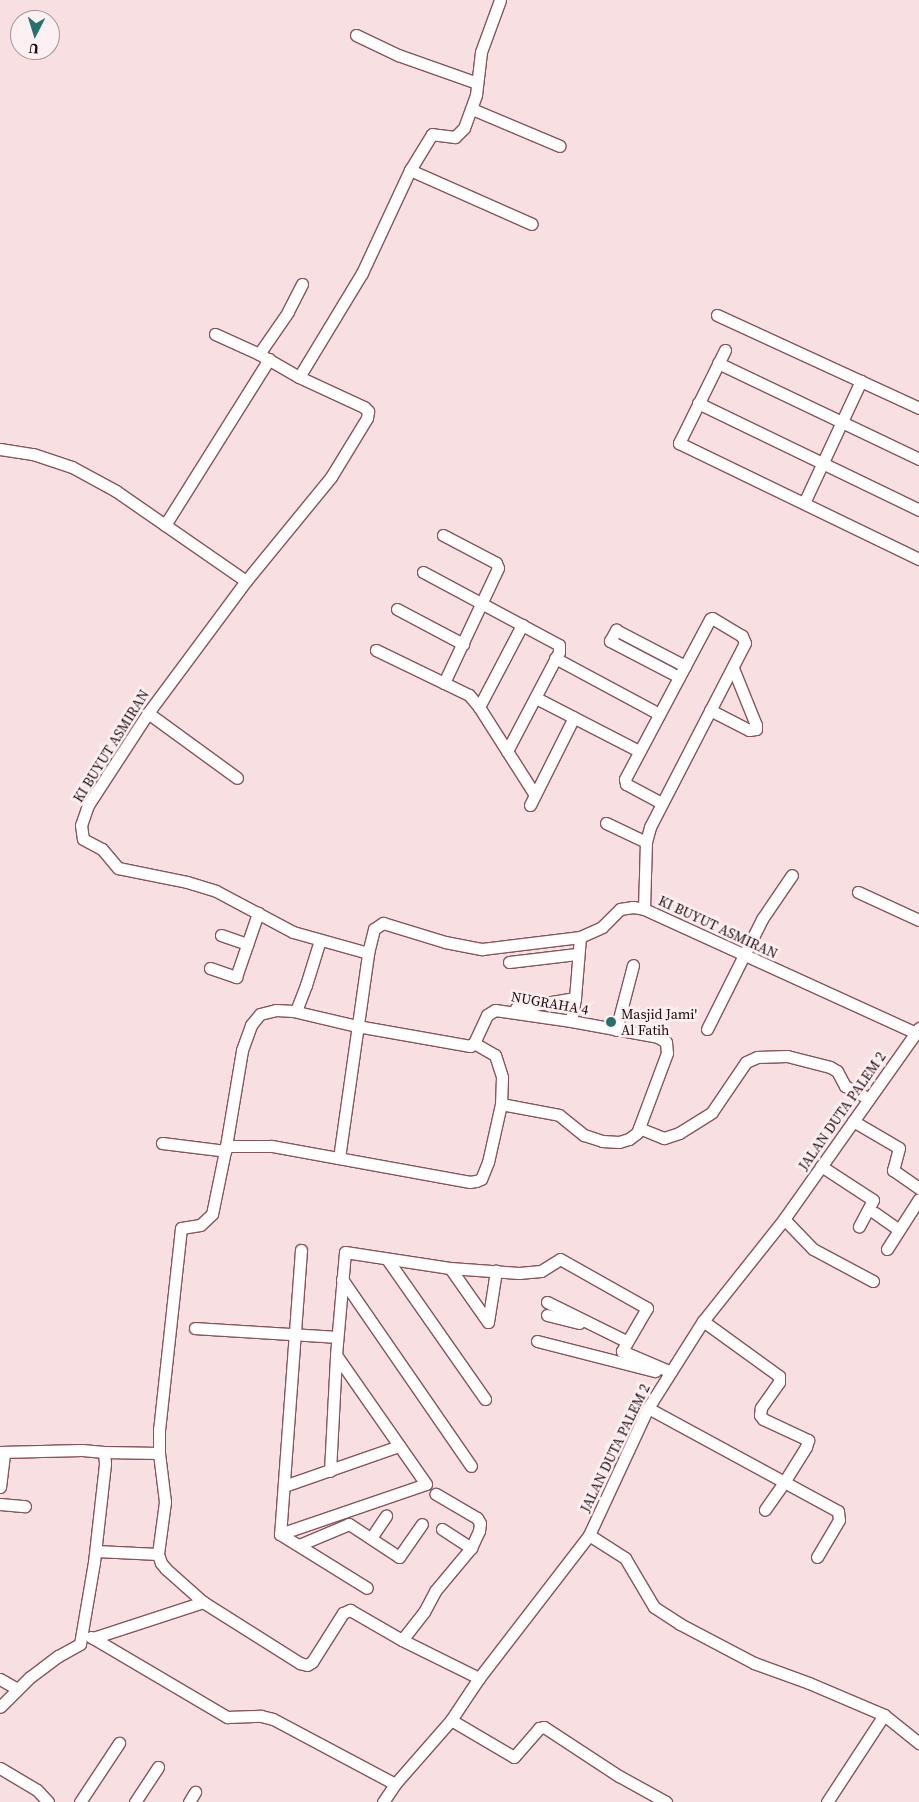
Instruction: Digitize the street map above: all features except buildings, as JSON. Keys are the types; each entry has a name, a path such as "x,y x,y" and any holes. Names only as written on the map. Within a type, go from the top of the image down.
{"street":[{"path":"299,377 362,273 410,170 432,134 437,133 451,138 461,134 472,109 481,52 500,0"},
{"path":"356,35 398,54 477,83"},
{"path":"472,109 560,146"},
{"path":"410,170 532,224"},
{"path":"165,525 264,356 302,284"},
{"path":"717,315 919,408"},
{"name":"KI BUYUT ASMIRAN","path":"215,334 264,356 299,377 364,407 368,411 367,418 331,477 246,581 148,713 88,805 81,825 83,839 102,849 118,868 187,882 216,891 293,932 368,953 374,929 383,924 445,942 482,949 580,937 602,927 620,910 633,907 644,909 743,956 917,1030"},
{"path":"725,350 679,443 919,560"},
{"path":"718,363 919,459"},
{"path":"804,503 861,381"},
{"path":"698,403 919,510"},
{"path":"0,450 33,454 72,467 116,492 246,581"},
{"path":"443,535 498,565 444,683"},
{"path":"423,572 558,643 559,650 536,698 507,751"},
{"path":"397,609 463,644"},
{"path":"644,909 646,842 650,827 744,647 745,640 742,636 711,618 625,779 626,784 661,803"},
{"path":"479,707 522,625"},
{"path":"678,677 610,641 616,630 685,666"},
{"path":"376,650 465,693 479,707 507,751 533,800 574,717"},
{"path":"555,658 659,714"},
{"path":"710,710 749,730 756,729 733,668"},
{"path":"536,698 639,751"},
{"path":"148,713 237,778"},
{"path":"606,823 646,842"},
{"path":"707,1029 762,919 792,875"},
{"path":"858,892 919,920"},
{"path":"210,968 236,977 258,913"},
{"path":"221,935 247,944"},
{"path":"571,1021 576,998 580,937"},
{"path":"296,1011 320,940"},
{"path":"339,1158 368,953"},
{"path":"509,962 578,954"},
{"path":"616,1030 633,966"},
{"path":"506,1010 576,998"},
{"name":"NUGRAHA 4","path":"473,1044 484,1019 490,1011 506,1010 658,1037 666,1042 668,1046 641,1129"},
{"path":"162,1143 226,1148 271,1146 470,1182 476,1181 481,1178 488,1162 501,1104 500,1066 495,1055 473,1044 357,1026 296,1011 268,1011 255,1018 242,1050 226,1148 212,1214 200,1225 181,1228 158,1453 165,1502 158,1554 161,1563 166,1569 203,1602 254,1635 307,1665 312,1662 334,1626 346,1611 350,1610 402,1640 479,1678"},
{"name":"JALAN DUTA PALEM 2","path":"383,1802 395,1784 451,1720 479,1678 589,1535 648,1408 703,1321 784,1219 917,1030"},
{"path":"501,1104 559,1115 584,1135 602,1141 619,1142 629,1139 641,1129 664,1138 672,1136 712,1112 746,1062 757,1057 787,1056 830,1067 837,1071 845,1086 869,1099"},
{"path":"853,1122 899,1148 893,1170 919,1188"},
{"path":"821,1166 873,1200 859,1226"},
{"path":"887,1249 919,1199"},
{"path":"875,1213 899,1230"},
{"path":"784,1219 813,1249 873,1281"},
{"path":"280,1534 301,1250"},
{"path":"330,1471 337,1337 345,1252 450,1268 496,1271 541,1272 560,1260 647,1308 622,1351 670,1373"},
{"path":"387,1258 486,1399"},
{"path":"450,1268 488,1322 496,1271"},
{"path":"342,1279 471,1466"},
{"path":"547,1302 626,1342"},
{"path":"547,1315 600,1328"},
{"path":"703,1321 776,1373 780,1378 761,1408 760,1415 763,1419 808,1440 806,1447 785,1482 765,1510"},
{"path":"195,1328 337,1337"},
{"path":"537,1341 670,1373"},
{"path":"280,1534 426,1484 336,1355"},
{"path":"648,1408 840,1514 839,1520 818,1557"},
{"path":"284,1486 399,1446"},
{"path":"0,1487 2,1452 82,1450 158,1453"},
{"path":"0,1707 17,1689 58,1656 78,1647 96,1552 104,1452"},
{"path":"402,1640 424,1612 436,1591 471,1548 480,1528 476,1518 436,1494"},
{"path":"0,1504 24,1506"},
{"path":"371,1538 386,1516"},
{"path":"299,1545 349,1524 399,1557 422,1524"},
{"path":"442,1529 471,1548"},
{"path":"280,1534 367,1588"},
{"path":"589,1535 624,1558 654,1607 680,1624 754,1663 809,1683 884,1715 919,1742"},
{"path":"96,1552 158,1554"},
{"path":"93,1638 203,1602"},
{"path":"81,1633 93,1638 227,1718 261,1716 274,1718 395,1784"},
{"path":"0,1679 17,1689"},
{"path":"827,1802 884,1715"},
{"path":"451,1720 514,1757 539,1728 544,1726 619,1776 666,1802"},
{"path":"80,1802 119,1743"},
{"path":"135,1802 158,1767"},
{"path":"0,1768 37,1790 48,1802"}],"place":[{"name":"Masjid Jami' Al Fatih","path":"611,1022"}]}
